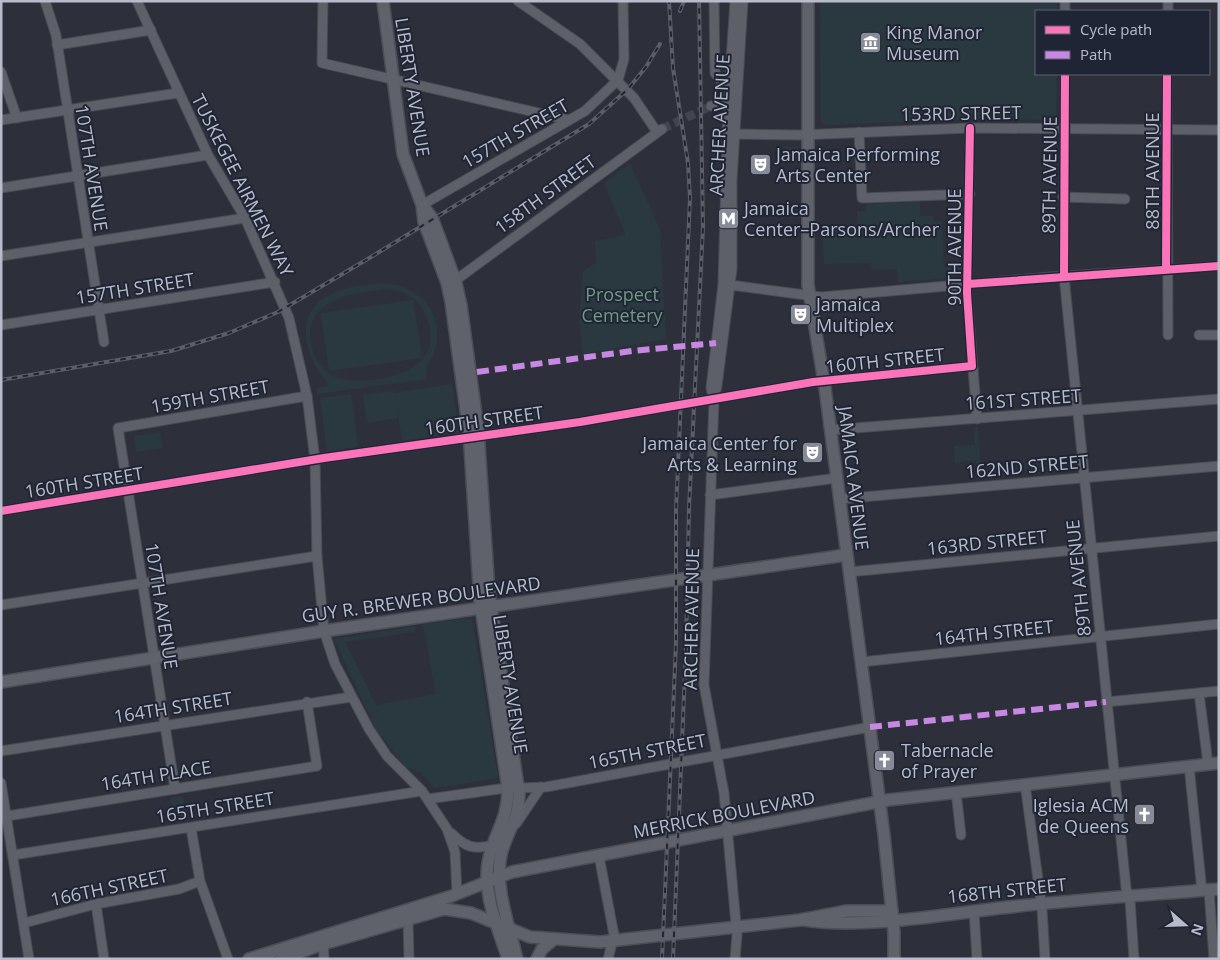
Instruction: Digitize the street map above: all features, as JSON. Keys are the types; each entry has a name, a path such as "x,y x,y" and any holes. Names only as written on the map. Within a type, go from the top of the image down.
{"main road":[{"name":"LIBERTY AVENUE","path":"383,1 404,154 422,205 424,222 451,282 474,438 486,607 513,788 518,807 514,827 501,855 499,876 517,959"},
{"name":"JAMAICA AVENUE","path":"808,1 808,242 811,296 880,802 892,915 894,959"},
{"name":"GUY R. BREWER BOULEVARD","path":"1,682 324,631 846,555"},
{"name":"MERRICK BOULEVARD","path":"281,959 323,940 457,894 499,876 880,802 1213,763"},
{"name":"LIBERTY AVENUE","path":"508,959 497,924 487,881 487,866 513,788"},
{"name":"168TH STREET","path":"800,920 822,923 892,915 974,911 1128,895 1210,890"},
{"name":"MERRICK BOULEVARD","path":"249,959 437,910 452,910 475,914 497,924"},
{"name":"168TH STREET","path":"497,924 530,937 612,942 800,920 847,911 892,915"},
{"path":"537,959 544,947 554,939"}],"street":[{"name":"107TH AVENUE","path":"44,1 57,45 104,342"},
{"name":"TUSKEGEE AIRMEN WAY","path":"137,1 178,93 208,155 245,218 290,318 306,396 315,460 317,556 324,631 335,664 351,696 387,756 422,791 447,829 455,852 457,894"},
{"path":"323,1 322,62 568,120"},
{"path":"518,1 576,40 618,80 624,58 624,1"},
{"path":"714,1 716,73 718,78 729,87"},
{"name":"ARCHER AVENUE","path":"735,1 729,87 734,134 726,284 718,386 714,400 704,684 724,790 736,927 735,959"},
{"name":"ARCHER AVENUE","path":"726,284 732,102 743,1"},
{"path":"57,45 150,30"},
{"path":"1,72 17,118"},
{"name":"89TH AVENUE","path":"1064,75 1064,276 1106,702 1134,959"},
{"name":"88TH AVENUE","path":"1167,75 1166,269 1168,335"},
{"name":"157TH STREET","path":"422,205 585,111 618,80"},
{"name":"158TH STREET","path":"451,282 659,130 618,80"},
{"path":"1,120 178,93"},
{"path":"711,106 732,102"},
{"name":"153RD STREET","path":"734,134 809,135 970,128 1219,130"},
{"name":"90TH AVENUE","path":"970,128 968,284 977,419"},
{"path":"859,132 862,198 970,194"},
{"path":"1,188 208,155"},
{"path":"1063,197 1125,199"},
{"path":"1,256 245,218"},
{"path":"726,284 811,296 855,295 1064,276 1219,266"},
{"name":"157TH STREET","path":"1,325 275,282"},
{"path":"1199,335 1219,335"},
{"name":"160TH STREET","path":"1,511 315,460 474,438 824,381 972,366"},
{"name":"159TH STREET","path":"118,428 306,396"},
{"name":"161ST STREET","path":"830,430 1219,399"},
{"name":"107TH AVENUE","path":"118,428 175,789"},
{"name":"162ND STREET","path":"839,498 1219,466"},
{"path":"710,495 836,478"},
{"name":"163RD STREET","path":"849,572 1219,536"},
{"path":"1,606 317,556"},
{"name":"164TH STREET","path":"861,662 1219,624"},
{"path":"1106,702 1219,691"},
{"path":"1199,693 1213,763"},
{"name":"164TH STREET","path":"1,751 351,696"},
{"name":"164TH PLACE","path":"4,817 317,766 307,702"},
{"name":"165TH STREET","path":"428,799 513,788 541,787 870,727"},
{"path":"1189,766 1210,890 1214,958"},
{"path":"1,783 4,817 13,855 29,959"},
{"path":"1025,784 1045,959"},
{"name":"LIBERTY AVENUE","path":"514,827 541,787"},
{"name":"165TH STREET","path":"13,855 422,791"},
{"path":"956,792 962,835"},
{"path":"191,828 200,881 228,959"},
{"name":"TUSKEGEE AIRMEN WAY","path":"447,829 468,847 479,848 493,845"},
{"path":"599,856 614,935 608,959"},
{"name":"166TH STREET","path":"24,923 96,904 179,889 200,881"},
{"path":"96,904 104,959"},
{"path":"974,911 977,959"},
{"path":"408,919 409,959"},
{"path":"323,940 324,959"},
{"path":"1204,959 1219,958"}],"green space":[{"path":"820,1 1057,1 1057,10 1035,10 1035,75 1057,75 1056,116 1053,120 973,119 827,125 821,120"},
{"path":"783,146 798,147 797,164 782,162"},
{"name":"Prospect Cemetery","path":"630,164 660,230 666,339 583,354 579,320 583,271 596,263 595,241 626,235 604,183"},
{"path":"920,202 920,216 933,216 934,222 942,222 944,267 962,267 961,275 948,278 898,282 897,269 872,270 871,263 824,264 822,225 857,224 857,211 866,211 866,204"},
{"path":"383,283 395,285 416,294 425,302 436,321 436,346 427,368 427,379 317,394 316,388 328,386 328,383 312,357 307,344 308,318 314,307 325,297 346,288","holes":["385,289 409,295 422,307 425,313 430,327 431,339 423,359 404,372 379,379 346,380 328,373 315,356 311,344 311,329 315,317 333,301 346,296"]},
{"path":"413,300 422,358 329,371 321,313"},
{"path":"452,384 459,432 402,441 395,395 398,418 367,423 363,395 394,391 395,393"},
{"path":"351,394 358,447 327,451 320,398"},
{"path":"978,427 981,478 978,478 976,460 955,463 954,446 975,445 974,428"},
{"path":"160,433 162,448 136,452 134,436"},
{"path":"472,618 498,778 435,788 421,773 406,767 376,729 334,639 416,626 415,632 345,642 376,705 436,694 423,624"},
{"path":"183,796 187,821 174,822 170,798"}],"tunnel":[{"path":"662,129 711,106"}],"railway":[{"path":"662,959 676,643 676,510 690,198 688,163 673,68 669,1"},
{"path":"680,11 684,1"},
{"path":"673,959 686,647 689,508 703,227 699,1"},
{"path":"1,380 171,351 229,333 278,312 589,124 628,89 646,67 660,44"}],"marked path":[{"path":"477,372 632,351 716,343"},
{"path":"870,727 1106,702"}],"cycle path":[{"path":"1064,276 1065,75"},
{"path":"1166,269 1167,75"},
{"path":"1,511 324,458 580,422 813,382 972,366 967,293 970,128"},
{"path":"968,284 1219,266"}],"place":[{"name":"King Manor Museum","path":"870,42"},
{"name":"Jamaica Performing Arts Center","path":"760,164"},
{"name":"Jamaica Center–Parsons/Archer","path":"728,218"},
{"name":"Jamaica Multiplex","path":"800,314"},
{"name":"Jamaica Center for Arts & Learning","path":"813,453"},
{"name":"Tabernacle of Prayer","path":"885,760"},
{"name":"Iglesia ACM de Queens","path":"1145,815"}]}
